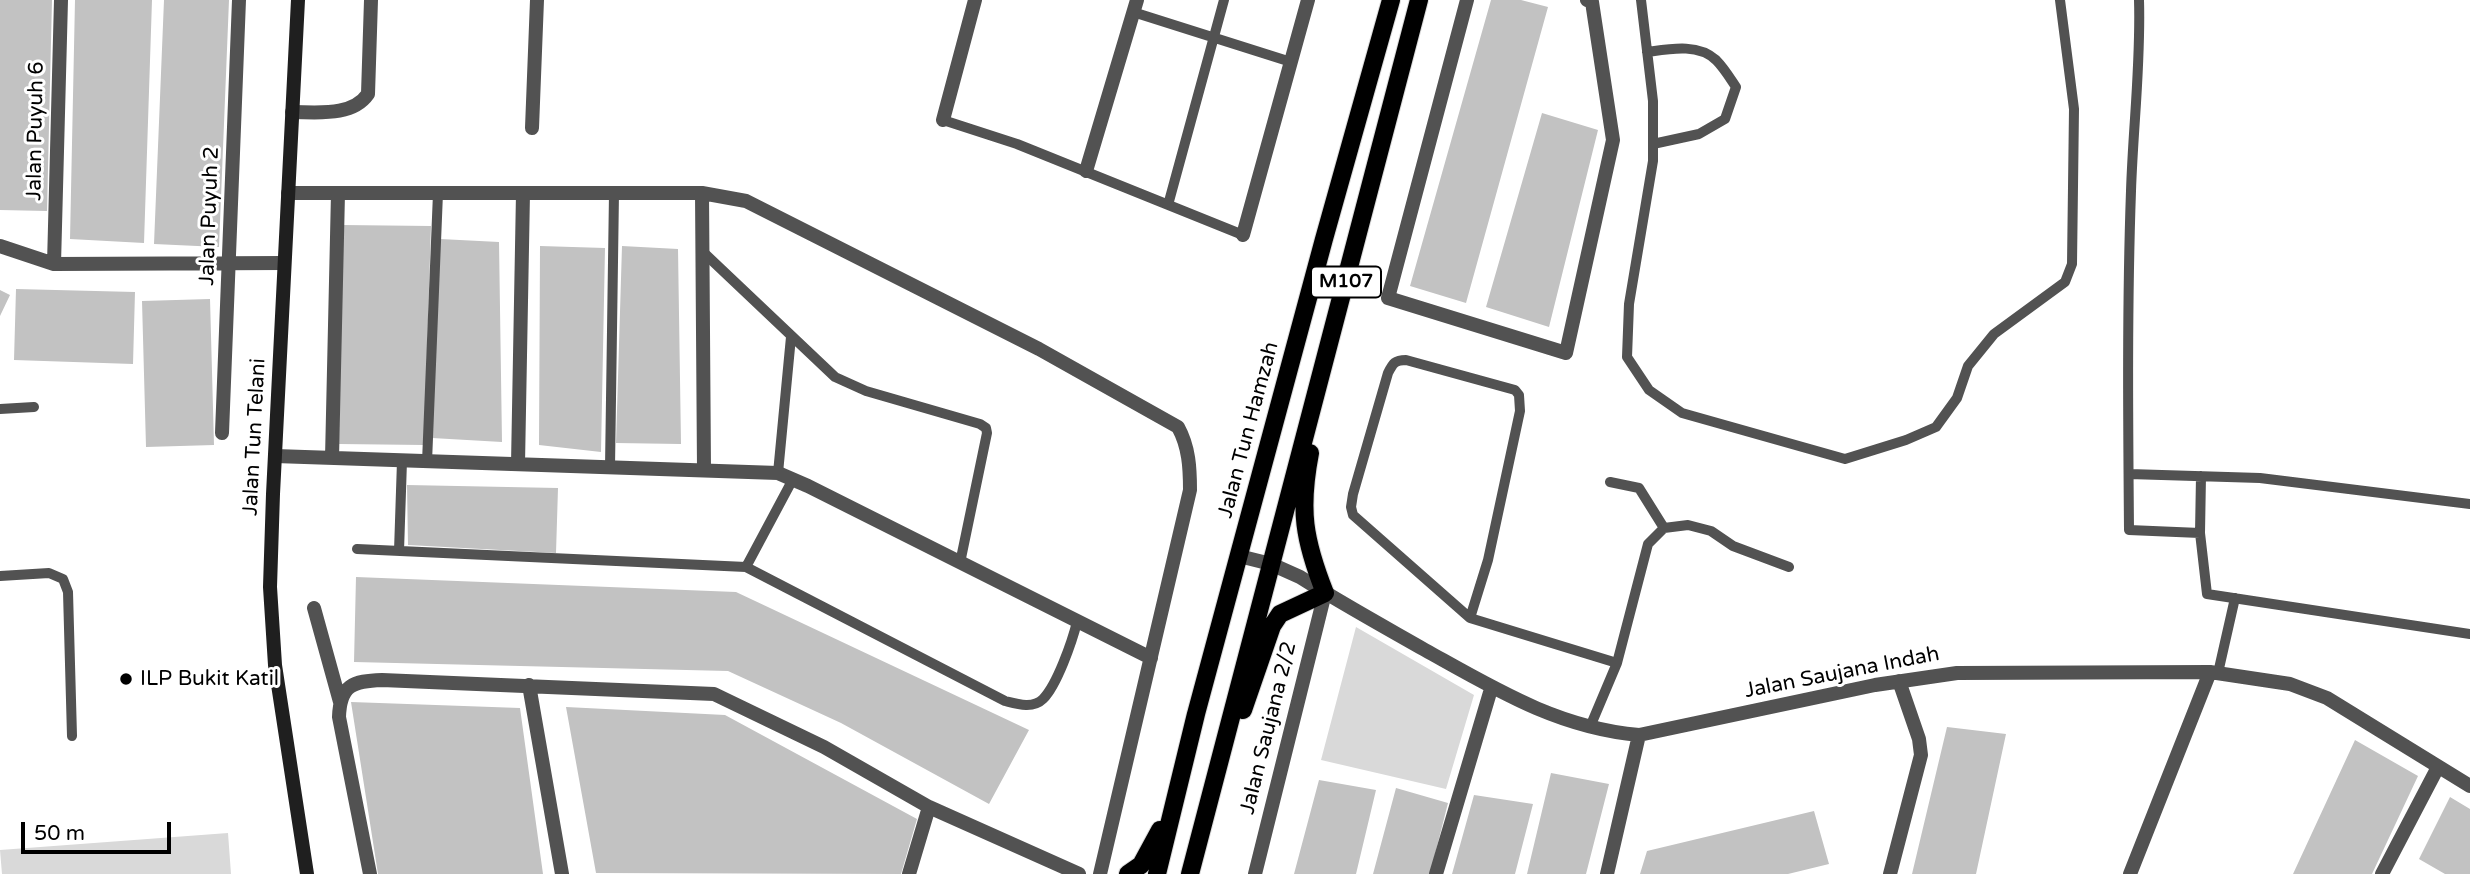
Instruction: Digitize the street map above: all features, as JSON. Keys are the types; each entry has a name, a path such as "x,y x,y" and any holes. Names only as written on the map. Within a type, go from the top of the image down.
{"main road":[{"name":"Jalan Tun Hamzah","path":"1157,874 1238,556 1391,0"},
{"name":"M107","path":"1190,874 1419,0"},
{"path":"1397,87 1430,0"},
{"path":"1208,806 1272,626 1280,614 1325,593 1311,557 1305,530 1304,498 1334,329"},
{"path":"1128,874 1141,865 1158,837 1196,714"}],"street":[{"name":"Jalan Puyuh 6","path":"54,264 61,0"},
{"name":"Jalan Puyuh 2","path":"222,433 239,0"},
{"name":"Jalan Tun Telani","path":"298,0 275,456 271,626 290,775 307,874"},
{"path":"292,112 335,111 361,103 368,93 371,0"},
{"path":"532,128 537,0"},
{"path":"943,120 975,0"},
{"path":"1243,235 1308,0"},
{"path":"1467,0 1388,298 1566,353 1613,140 1592,2 1587,0"},
{"path":"1086,171 1135,6"},
{"path":"288,193 702,193 746,201 1039,349 1178,427 1185,439 1190,467 1190,490 1100,874"},
{"path":"331,458 338,193"},
{"path":"517,464 523,193"},
{"path":"702,193 704,470"},
{"path":"0,246 54,264 284,263"},
{"path":"275,456 778,473 1151,658"},
{"name":"Jalan Saujana Indah","path":"1238,556 1270,564 1300,577 1491,689 1550,715 1590,727 1639,735 1899,681 1957,673 2214,673 2290,684 2327,698 2470,786"},
{"name":"Jalan Saujana 2/2","path":"1255,874 1325,593"},
{"path":"314,608 340,702 339,717 370,874"},
{"path":"2130,874 2214,673"},
{"path":"340,702 347,688 361,681 529,685 714,694 824,747 929,807 1079,874"},
{"path":"1890,874 1921,755 1919,739 1899,681"},
{"path":"529,685 562,874"},
{"path":"1436,874 1491,689"},
{"path":"1607,874 1639,735"},
{"path":"2382,874 2438,767"},
{"path":"909,874 929,807"}],"lane":[{"path":"1168,205 1224,0"},
{"path":"1641,0 1653,101 1653,162 1629,304 1627,357 1649,390 1682,413 1845,459 1906,440 1936,427 1957,398 1968,366 1994,334 2065,282 2072,264 2074,109 2060,0"},
{"path":"2139,0 2140,32 2131,190 2129,530 2200,533"},
{"path":"1135,6 1214,37 1291,62"},
{"path":"1647,52 1680,47 1715,58 1736,87 1725,119 1699,134 1653,144"},
{"path":"943,120 1017,144 1243,235"},
{"path":"426,462 438,193"},
{"path":"610,467 614,193"},
{"path":"702,251 835,377 849,385 986,428 960,563"},
{"path":"778,473 791,337"},
{"path":"1470,618 1488,560 1520,411 1519,395 1515,390 1398,360 1388,373 1353,494 1351,507 1359,522 1470,618 1617,663"},
{"path":"0,409 34,407"},
{"path":"398,551 402,461"},
{"path":"2129,474 2260,478 2470,503"},
{"path":"2201,476 2200,533 2207,594 2470,634"},
{"path":"746,567 793,479"},
{"path":"1610,482 1639,488 1664,528"},
{"path":"1590,727 1617,663 1648,544 1664,528 1688,525 1711,531 1733,546 1789,567"},
{"path":"356,550 746,567 1005,701 1018,705 1031,705 1042,700 1068,654 1077,622"},
{"path":"0,576 48,573 63,579 68,592 72,736"},
{"path":"2214,673 2235,598"}],"shaded area":[{"path":"1356,627 1474,695 1446,789 1321,760"},
{"path":"228,833 231,874 2,874 0,850"}],"building":[{"path":"0,0 52,0 47,211 0,210"},
{"path":"75,0 152,0 144,243 70,239"},
{"path":"164,0 229,0 219,247 154,244"},
{"path":"1491,0 1521,0 1548,7 1466,303 1410,286"},
{"path":"1542,113 1598,130 1549,327 1486,307"},
{"path":"342,225 431,226 424,445 339,444"},
{"path":"440,239 499,242 502,442 432,438"},
{"path":"540,246 605,248 601,452 539,445"},
{"path":"622,246 678,249 681,444 616,443"},
{"path":"16,289 135,292 133,364 14,360"},
{"path":"0,290 10,295 0,316"},
{"path":"210,299 214,445 146,447 142,301"},
{"path":"407,485 558,488 556,553 408,545"},
{"path":"356,577 736,592 1029,730 989,804 841,723 728,671 354,662"},
{"path":"351,702 520,708 543,874 378,874"},
{"path":"566,707 725,715 917,819 901,874 596,873"},
{"path":"1947,727 2006,734 1976,874 1912,874"},
{"path":"2355,740 2418,776 2372,874 2293,874"},
{"path":"1551,773 1609,784 1586,874 1527,874"},
{"path":"1319,780 1376,790 1356,874 1294,874"},
{"path":"1396,788 1448,803 1430,874 1373,874"},
{"path":"1474,795 1533,804 1515,874 1452,874"},
{"path":"2450,797 2470,809 2470,874 2445,874 2419,859"},
{"path":"1814,811 1829,864 1788,874 1640,874 1647,851"}],"place":[{"name":"ILP Bukit Katil","path":"126,679"}]}
